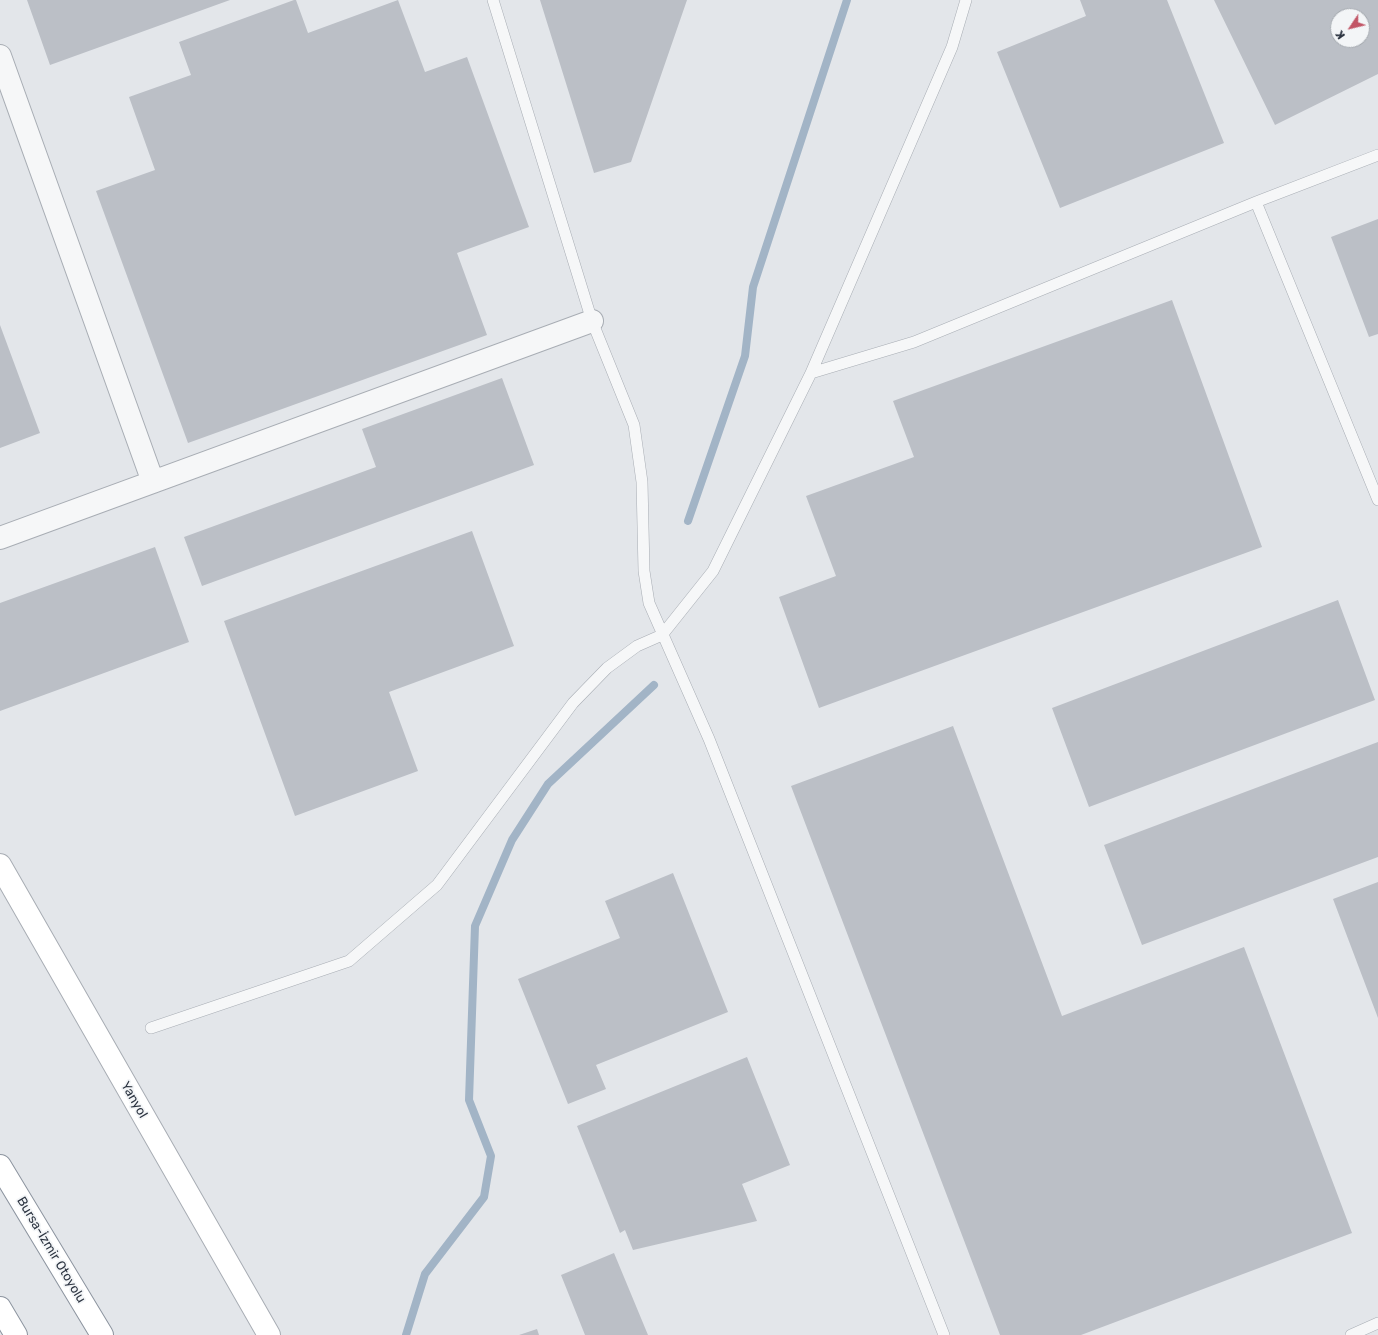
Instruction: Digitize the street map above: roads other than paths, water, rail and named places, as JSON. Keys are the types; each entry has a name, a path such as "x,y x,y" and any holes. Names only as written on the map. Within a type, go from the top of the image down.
{"main road":[{"name":"Yanyol","path":"0,865 269,1335"},
{"name":"Bursa-İzmir Otoyolu","path":"0,1166 102,1335"},
{"path":"0,1308 16,1335"}],"street":[{"path":"0,56 153,482"},
{"path":"0,538 592,321"}],"lane":[{"path":"493,0 592,321 634,425 642,482 644,571 649,603 709,739 944,1335"},
{"path":"151,1028 349,961 437,884 573,703 607,668 636,646 662,635 713,571 811,373 952,47 966,0"},
{"path":"811,373 914,342 1256,202 1378,155"},
{"path":"1256,202 1378,500"},
{"path":"1352,1335 1378,1323"}],"waterway":[{"path":"688,521 745,356 753,287 847,0"},
{"path":"406,1335 425,1274 484,1197 491,1156 469,1100 475,926 512,840 548,784 654,685"}]}
